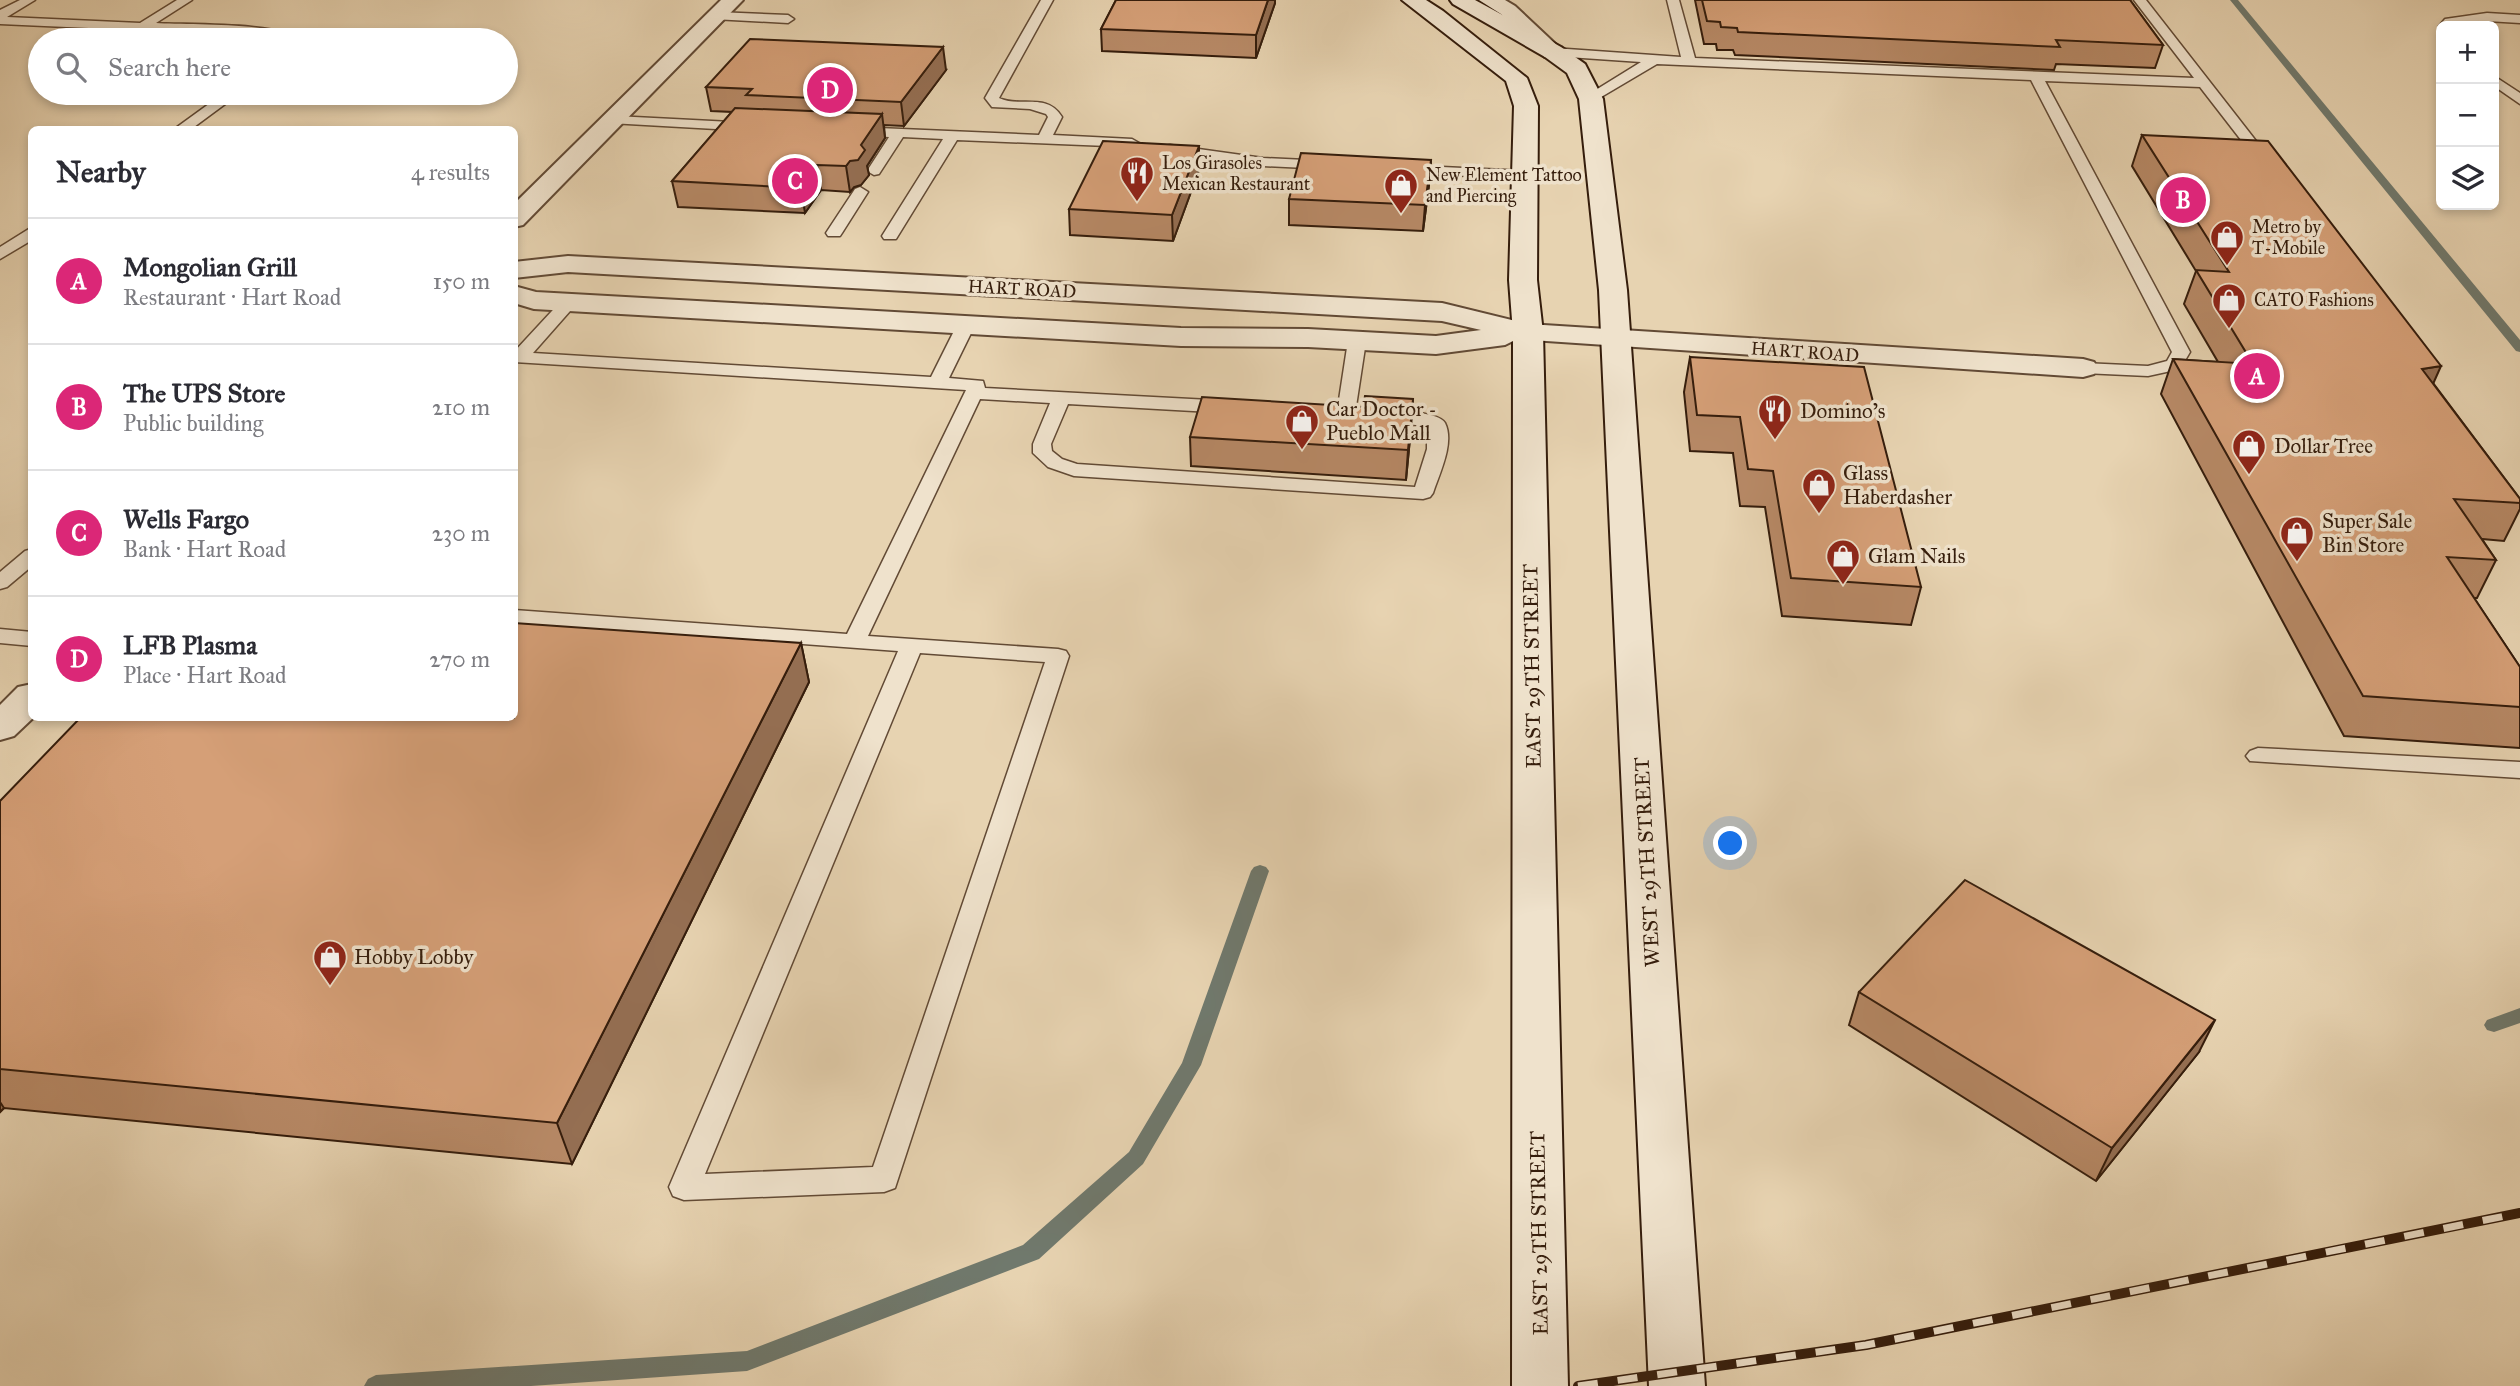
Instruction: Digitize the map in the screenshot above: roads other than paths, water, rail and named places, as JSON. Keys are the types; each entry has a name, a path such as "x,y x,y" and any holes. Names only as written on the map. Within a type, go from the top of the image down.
{"main road":[{"path":"1394,0 1436,15"},
{"name":"EAST 29TH STREET","path":"1412,0 1436,15 1516,78 1526,106 1523,280 1528,333 1540,1386"},
{"path":"1460,0 1553,52 1577,69 1591,99 1612,290 1614,339"},
{"path":"1489,0 1508,10 1553,52"},
{"path":"518,215 725,8"},
{"name":"HART ROAD","path":"518,270 568,264 1442,312 1528,333 2083,368"},
{"path":"748,313 826,304 913,303 935,295 941,284"},
{"name":"HART ROAD","path":"518,295 534,300 1181,337 1436,345 1528,333"},
{"path":"966,325 977,312 1004,307 1171,315 1258,301"},
{"name":"WEST 29TH STREET","path":"1614,339 1628,533 1677,1386"},
{"path":"0,727 28,700"}],"lane":[{"path":"0,18 29,0"},
{"path":"141,27 186,0"},
{"path":"1044,139 1055,117 1054,112 1046,106 997,104 992,98 1046,0"},
{"path":"1673,0 1689,62"},
{"path":"2140,0 2274,173"},
{"path":"725,8 788,19"},
{"path":"2457,21 2487,17 2520,19"},
{"path":"0,18 166,28"},
{"path":"1553,52 1689,62 2205,83"},
{"path":"1591,99 1654,60"},
{"path":"2036,77 2181,352 2174,365 2148,371 2083,368"},
{"path":"2499,84 2520,100"},
{"path":"186,126 216,105"},
{"path":"615,120 763,127"},
{"path":"845,131 1152,146 1263,162 1340,166"},
{"path":"874,171 899,133"},
{"path":"890,236 953,135"},
{"path":"1379,168 1526,175"},
{"path":"834,233 860,192"},
{"path":"1,253 28,235"},
{"path":"1,253 28,253"},
{"path":"518,357 570,302"},
{"path":"937,383 966,325"},
{"path":"1061,398 1042,444 1043,453 1055,463 1074,470 1423,493 1438,441 1436,423 1425,419 1339,413 1357,341"},
{"path":"518,358 977,385 855,641"},
{"path":"974,393 1251,408"},
{"path":"0,583 28,558"},
{"path":"518,616 912,645 1058,656 884,1179 684,1187 912,645"},
{"path":"0,636 28,639"},
{"path":"2258,756 2520,770"}],"waterway":[{"path":"2234,0 2520,348"},
{"path":"376,1386 747,1361 1031,1252 1136,1158 1191,1065 1260,871"},
{"path":"2494,1025 2520,1015"}],"railway":[{"path":"1578,1386 1866,1345 2520,1213"}],"place":[{"name":"LFB Plasma","path":"830,90"},
{"name":"Wells Fargo","path":"795,181"},
{"name":"The UPS Store","path":"2183,200"},
{"name":"Los Girasoles Mexican Restaurant","path":"1137,203"},
{"name":"New Element Tattoo and Piercing","path":"1401,215"},
{"name":"Metro by T-Mobile","path":"2227,267"},
{"name":"CATO Fashions","path":"2229,330"},
{"name":"Mongolian Grill","path":"2257,376"},
{"name":"Domino's","path":"1775,441"},
{"name":"Car Doctor - Pueblo Mall","path":"1302,451"},
{"name":"Dollar Tree","path":"2249,476"},
{"name":"Glass Haberdasher","path":"1819,515"},
{"name":"Super Sale Bin Store","path":"2297,563"},
{"name":"Glam Nails","path":"1843,586"},
{"name":"Hobby Lobby","path":"330,987"}]}
